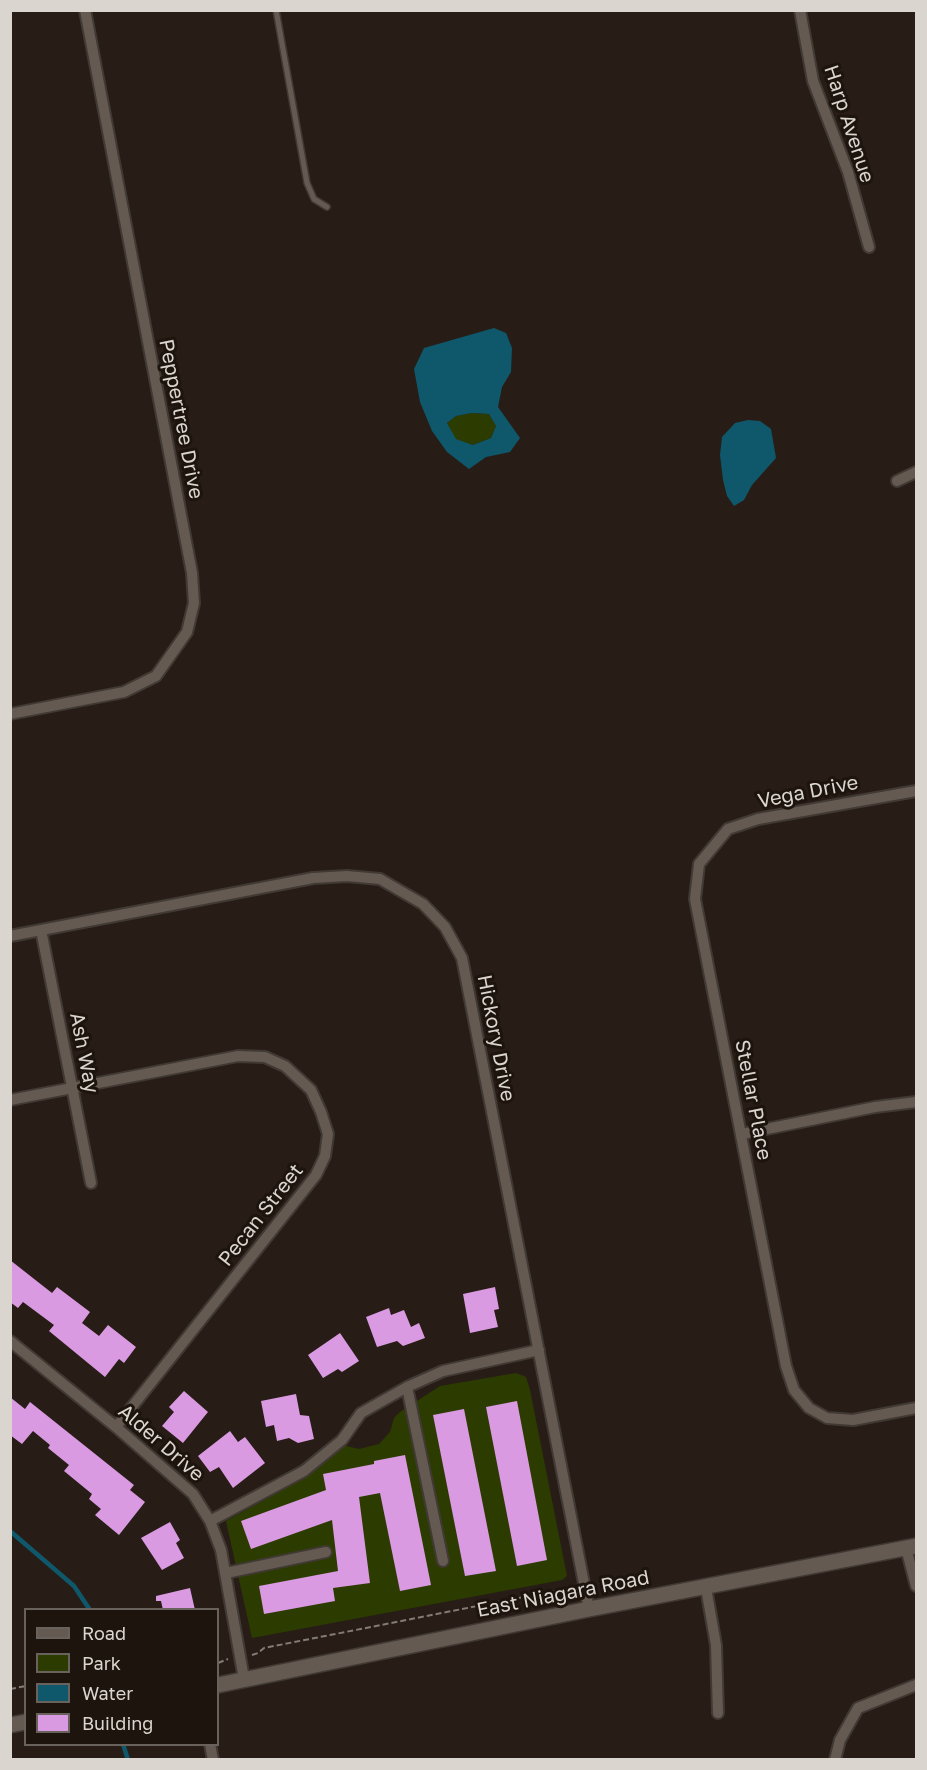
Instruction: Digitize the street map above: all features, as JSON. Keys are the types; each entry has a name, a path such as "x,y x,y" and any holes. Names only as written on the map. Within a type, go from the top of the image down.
{"street":[{"name":"Peppertree Drive","path":"10,714 124,692 156,676 188,632 194,603 190,562 85,10"},
{"name":"Harp Avenue","path":"800,10 813,81 848,172 868,248"},
{"path":"897,481 916,472"},
{"name":"Vega Drive","path":"713,844 728,829 758,819 916,790"},
{"name":"Stellar Place","path":"713,844 699,864 695,899 786,1366 794,1390 809,1408 827,1418 853,1420 916,1408"},
{"name":"Hickory Drive","path":"10,936 313,878 346,876 380,879 423,904 445,927 462,958 589,1609"},
{"name":"Ash Way","path":"41,930 91,1183"},
{"name":"Pecan Street","path":"10,1100 238,1056 264,1057 285,1066 311,1090 328,1134 325,1156 316,1175 116,1427"},
{"path":"742,1134 875,1107 916,1102"},
{"name":"Alder Drive","path":"10,1341 194,1494 210,1521 221,1550 244,1679"},
{"path":"210,1521 303,1471 342,1440 361,1413 407,1387 443,1371 539,1350"},
{"path":"407,1387 443,1561"},
{"path":"911,1547 916,1586"},
{"name":"East Niagara Road","path":"219,1684 911,1547"},
{"path":"226,1573 326,1552"},
{"path":"706,1588 716,1645 718,1713"},
{"path":"835,1760 840,1740 858,1708 916,1685"}],"lane":[{"path":"276,10 307,183 314,199 327,207"}],"path":[{"path":"600,1583 610,1590 619,1589"},
{"path":"264,1648 569,1588"}],"green space":[{"path":"472,413 489,414 496,426 491,438 473,445 455,439 447,423 456,416"},
{"path":"516,1373 526,1377 530,1390 567,1576 562,1580 252,1638 226,1521 300,1480 342,1445 359,1449 379,1444 390,1432 394,1418 400,1412 440,1386"}],"water":[{"path":"494,328 506,333 512,348 511,372 502,387 498,407 520,438 510,452 486,457 469,469 447,452 432,431 420,402 414,369 424,348","holes":["472,413 489,414 496,426 491,438 473,445 456,439 447,423 456,416"]},
{"path":"748,420 760,421 771,429 776,458 752,485 744,500 734,506 727,496 723,480 720,455 722,437 735,423"}],"building":[{"path":"10,1260 52,1293 57,1287 90,1312 82,1323 99,1336 108,1325 136,1347 124,1363 119,1359 105,1377 49,1331 54,1325 23,1302 18,1308 10,1302"},
{"path":"495,1287 499,1309 494,1310 498,1327 470,1333 463,1294"},
{"path":"389,1308 391,1315 404,1310 411,1327 419,1323 425,1338 403,1346 397,1341 377,1347 366,1317"},
{"path":"340,1333 359,1361 342,1372 338,1369 323,1378 308,1355"},
{"path":"184,1391 208,1412 183,1443 162,1426 174,1412 169,1407"},
{"path":"296,1394 300,1415 309,1416 314,1439 298,1443 289,1438 277,1441 274,1425 266,1427 261,1401"},
{"path":"10,1397 25,1409 30,1402 134,1485 130,1490 145,1502 119,1535 95,1515 101,1509 89,1499 92,1494 64,1471 69,1465 48,1448 50,1445 33,1431 22,1444 10,1435"},
{"path":"517,1401 547,1560 517,1566 486,1407"},
{"path":"464,1409 496,1571 465,1576 433,1415"},
{"path":"230,1431 238,1442 245,1437 265,1463 233,1488 219,1467 210,1472 198,1456"},
{"path":"405,1455 431,1585 400,1591 380,1493 359,1497 370,1583 333,1588 335,1601 264,1614 259,1586 338,1571 332,1520 251,1549 241,1521 326,1490 323,1474"},
{"path":"170,1522 180,1540 176,1543 184,1558 162,1570 141,1538"},
{"path":"190,1588 195,1608 163,1608 161,1601 156,1601 156,1596"}],"waterway":[{"path":"10,1531 74,1586 89,1608"},
{"path":"124,1746 128,1760"}]}
